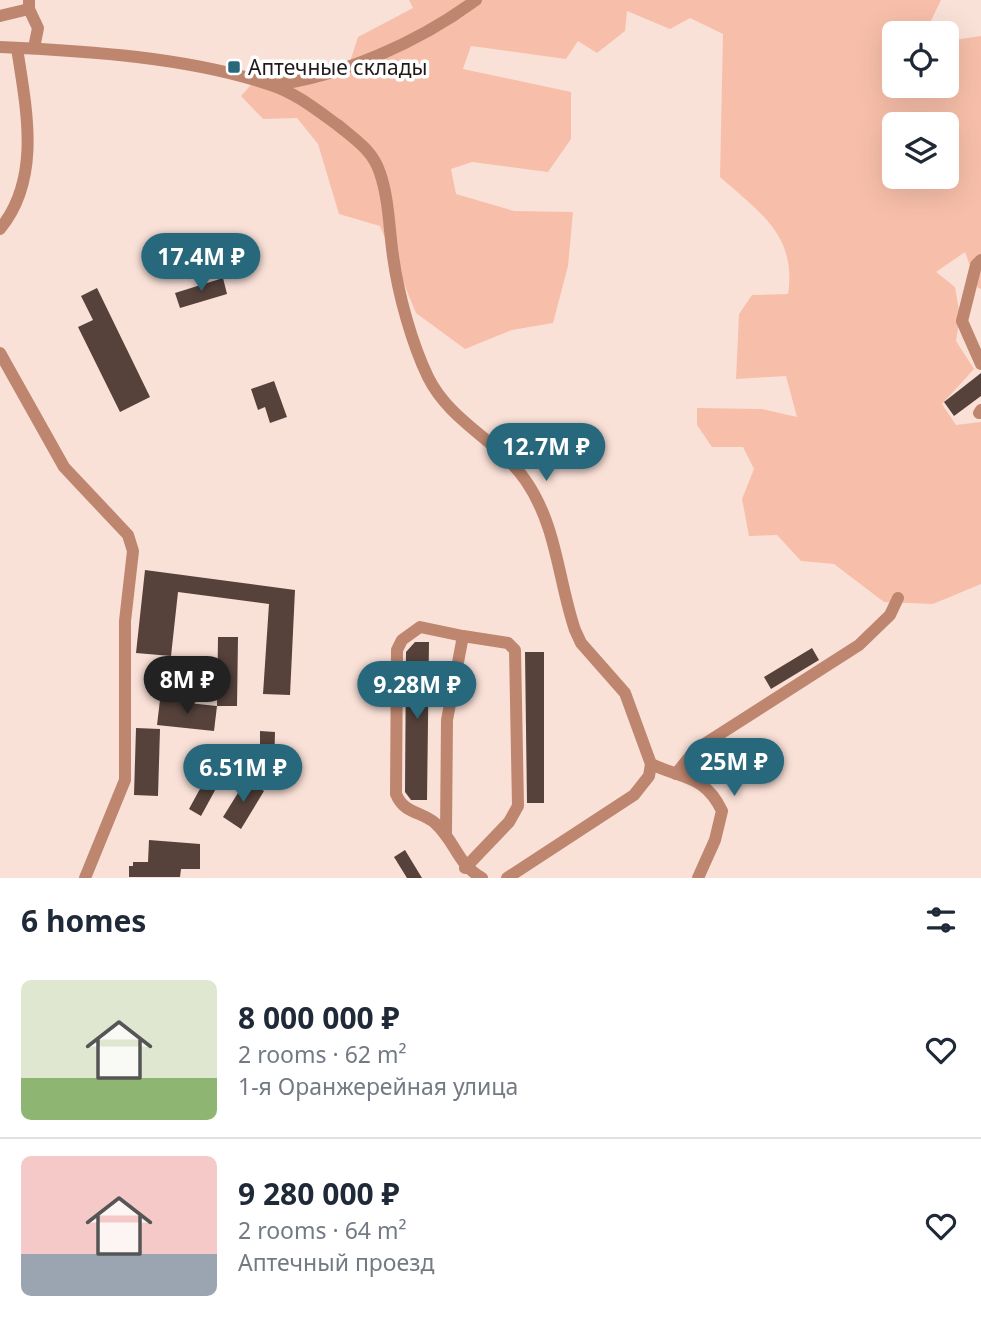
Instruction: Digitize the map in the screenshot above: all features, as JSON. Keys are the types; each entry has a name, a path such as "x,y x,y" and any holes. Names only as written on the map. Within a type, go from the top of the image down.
{"street":[{"path":"273,85 336,70 397,46 453,17 476,0"},
{"path":"0,16 29,4 38,28 34,48"},
{"path":"0,47 96,51 217,72 273,85 318,110 367,148 384,189 393,260 416,350 425,371 450,408 508,460 526,481 555,542 575,630 581,643 625,693 652,764 649,776 634,795 507,878"},
{"path":"0,229 15,212 25,176 29,135 17,48"},
{"path":"981,260 976,265 962,321 981,364"},
{"path":"0,354 64,467 128,535 133,551 125,621 125,780 85,878"},
{"path":"677,774 695,750 859,645 890,615 898,598"},
{"path":"465,868 509,822 518,806 514,650 508,643 420,628 402,640 397,650 396,794 407,810 429,818 446,833 465,868 482,878"},
{"path":"446,833 447,720 463,636"},
{"path":"652,764 698,780 708,789 722,811 715,840 698,878"}],"shaded area":[{"path":"409,0 941,0 931,21 882,21 882,98 959,98 959,39 981,36 981,289 978,288 965,252 936,272 955,287 960,316 956,341 974,369 942,404 956,425 981,422 981,584 933,604 884,602 834,564 801,561 777,535 749,536 742,499 754,469 743,447 712,447 697,425 697,408 762,409 797,417 786,376 736,379 739,314 752,295 788,294 789,273 787,256 772,227 720,177 723,34 690,18 670,29 627,11 625,31 597,53 578,41 566,59 471,46 463,69 571,92 571,139 548,172 472,162 451,169 456,194 514,211 573,212 568,266 553,323 512,330 465,349 416,313 380,226 339,214 318,144 297,118 263,119 241,96 268,66 305,84 348,68 358,37 413,8"}],"building":[{"path":"223,278 227,294 180,308 175,293"},
{"path":"97,288 150,397 120,412 78,327 93,320 81,296"},
{"path":"981,373 981,396 954,416 944,402"},
{"path":"274,381 287,417 270,423 265,407 258,410 251,389"},
{"path":"145,570 295,590 290,695 263,694 269,604 178,592 171,656 136,653"},
{"path":"218,637 238,637 237,706 217,706"},
{"path":"415,642 429,642 427,800 411,800 405,792 406,652"},
{"path":"812,648 819,660 771,689 764,677"},
{"path":"525,652 544,652 544,803 527,803"},
{"path":"160,700 217,706 214,731 157,725"},
{"path":"136,728 160,729 158,796 134,795"},
{"path":"260,731 275,732 274,772 264,772 264,777 252,777 252,761 260,761"},
{"path":"207,776 219,783 201,816 189,809"},
{"path":"246,780 264,791 241,829 223,817"},
{"path":"149,840 200,844 200,869 181,869 180,877 129,877 129,866 133,866 133,862 148,862"},
{"path":"405,850 422,878 407,878 394,857"}],"place":[{"name":"Аптечные склады","path":"234,67"}]}
